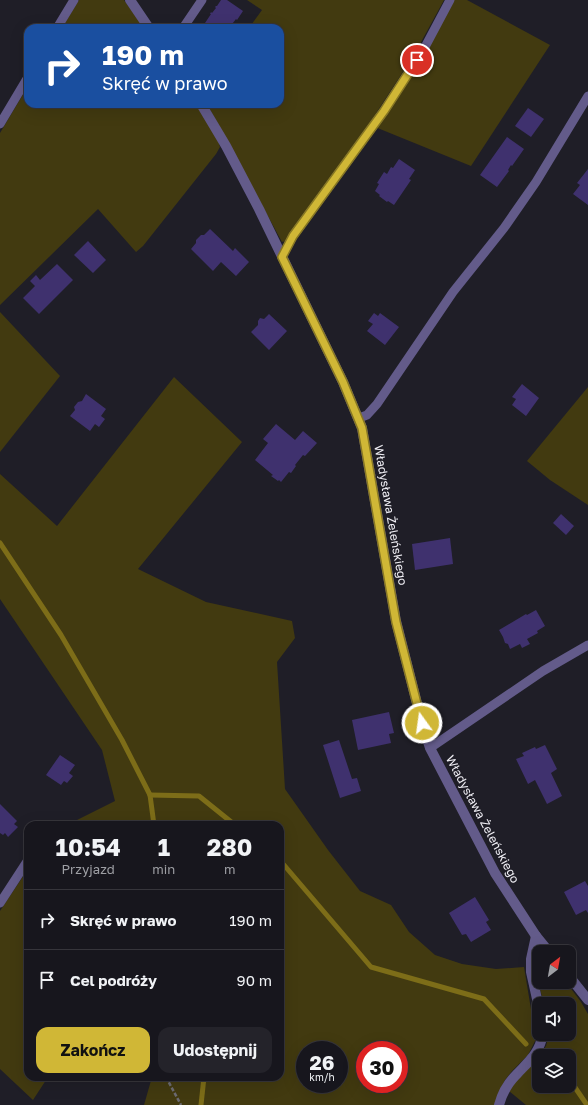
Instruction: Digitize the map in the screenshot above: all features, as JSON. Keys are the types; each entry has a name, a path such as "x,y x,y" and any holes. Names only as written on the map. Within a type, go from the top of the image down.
{"street":[{"path":"130,0 146,24"},
{"name":"Władysława Żeleńskiego","path":"203,108 226,146 259,209 343,382 362,428 396,622 422,723 430,748 495,874 543,945"},
{"path":"536,936 531,959 531,972 537,997"},
{"path":"576,984 588,999"},
{"path":"499,1105 506,1088 515,1076 533,1058 542,1041"}],"lane":[{"path":"59,24 74,0"},
{"path":"186,24 202,0"},
{"path":"282,257 293,236 384,111 425,47 450,0"},
{"path":"0,124 24,84"},
{"path":"358,418 367,415 377,404 453,292 504,228 536,182 588,96"},
{"path":"430,748 519,686 588,645"},
{"path":"0,903 24,866"}],"path":[{"path":"168,1081 181,1105"}],"shaded area":[{"path":"79,0 124,0 141,24 64,24"},
{"path":"247,0 444,0 414,55 369,124 286,241 282,242 209,108 284,108 284,24 252,24 262,10"},
{"path":"454,0 467,0 550,45 471,166 375,127"},
{"path":"24,93 24,108 198,108 218,140 220,147 143,246 136,252 98,209 0,305 0,133"},
{"path":"0,312 60,376 0,452"},
{"path":"174,377 242,442 138,569 206,602 292,621 295,638 277,662 285,789 328,850 360,891 391,905 409,932 435,955 462,964 496,969 524,967 532,1015 532,1041 535,1041 528,1055 505,1080 498,1094 495,1105 144,1105 151,1081 284,1081 284,821 75,821 115,801 102,750 0,599 0,474 57,526"},
{"path":"588,387 588,505 550,480 527,461"},
{"path":"24,875 24,1081 45,1081 33,1100 0,1069 0,911"},
{"path":"540,989 571,989 588,1014 588,1105 526,1105 509,1091 518,1077 532,1065 532,1093 576,1093 576,1049 544,1049 547,1041 576,1041 576,997 542,997"}],"building":[{"path":"221,0 227,0 243,11 232,24 205,23 211,12 212,13"},
{"path":"528,108 544,119 531,137 515,126"},
{"path":"507,137 524,149 512,166 511,165 508,170 509,171 497,187 480,175"},
{"path":"399,159 415,170 409,179 411,180 394,205 388,201 387,202 375,191 379,184 377,183 384,172 387,174 391,167 393,168"},
{"path":"588,169 588,205 573,194 580,185 577,183"},
{"path":"210,229 233,251 235,248 249,262 236,276 221,262 213,271 191,249 196,243 196,240"},
{"path":"88,241 106,260 93,273 74,255"},
{"path":"57,264 73,280 39,314 23,298 35,286 30,281 36,275 40,280"},
{"path":"374,313 378,316 380,313 399,327 385,345 367,331 373,324 368,321"},
{"path":"269,314 287,331 269,350 251,332 258,325 260,318 264,319"},
{"path":"522,384 539,398 526,416 512,405 516,399 512,397"},
{"path":"86,394 106,409 101,416 105,419 99,427 95,424 90,431 70,416 75,410 74,407 78,402 82,401"},
{"path":"276,424 295,440 303,431 317,443 305,456 303,455 291,473 289,472 281,482 271,476 273,475 255,460 268,443 263,439"},
{"path":"561,514 574,526 566,535 553,523"},
{"path":"450,538 453,564 415,570 412,544"},
{"path":"536,610 545,626 537,631 538,633 527,639 530,644 522,648 520,644 510,649 508,644 505,643 499,630 526,614 527,615"},
{"path":"389,712 394,733 389,734 391,743 358,750 352,720"},
{"path":"339,740 352,779 357,778 361,791 340,798 323,745"},
{"path":"545,745 557,769 551,773 562,796 547,804 535,780 528,784 516,759 524,756 522,753 535,747 536,749"},
{"path":"60,755 75,765 69,773 73,776 67,783 64,781 61,785 46,775"},
{"path":"0,804 17,821 14,824 18,827 8,837 5,833 3,835 0,833"},
{"path":"585,881 588,886 588,913 586,910 576,915 564,892"},
{"path":"475,897 489,920 486,922 491,930 471,942 466,934 462,935 449,913"}],"waterway":[{"path":"0,543 61,635 122,740 150,795 153,821"},
{"path":"150,795 199,796 230,821"},
{"path":"284,865 371,967 484,999 526,1044"},
{"path":"201,1105 204,1081"},
{"path":"576,1089 587,1105"}],"route":[{"path":"417,60 384,111 293,236 282,257 343,382 362,428 396,622 422,723"}]}
